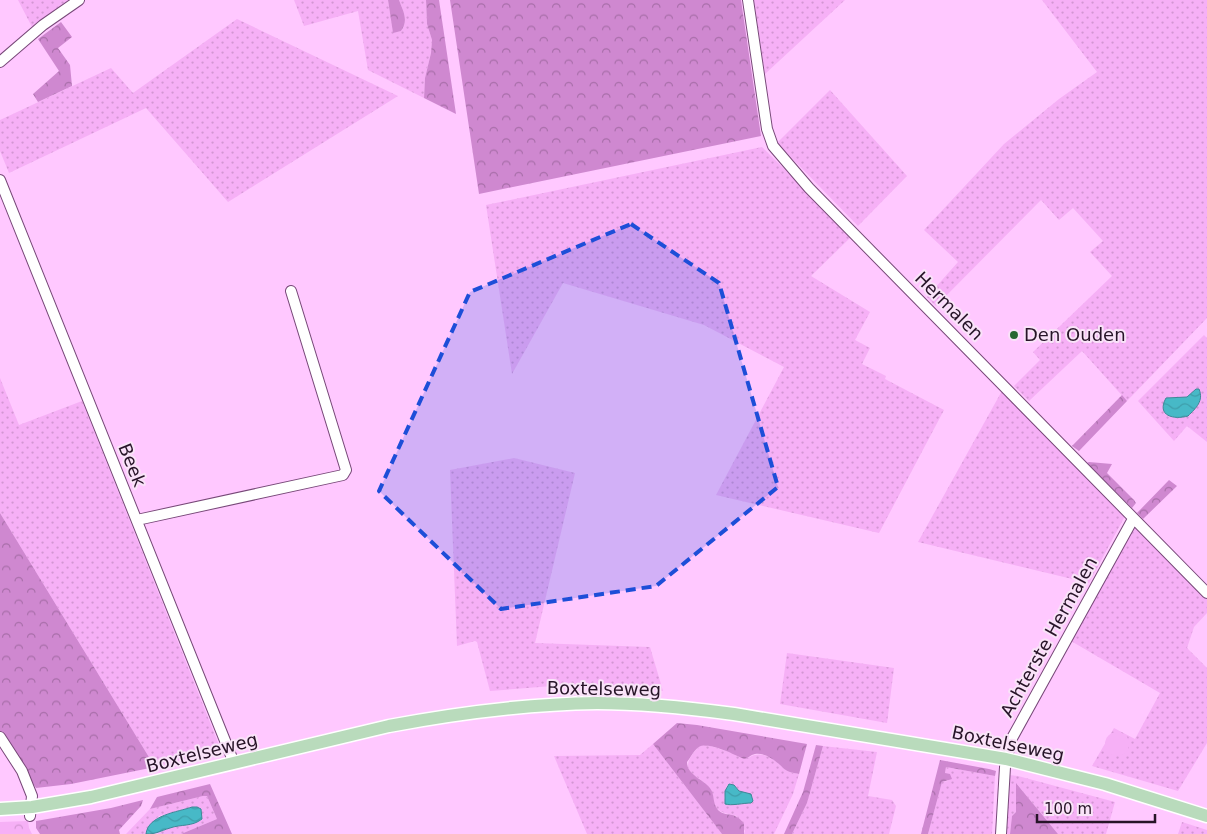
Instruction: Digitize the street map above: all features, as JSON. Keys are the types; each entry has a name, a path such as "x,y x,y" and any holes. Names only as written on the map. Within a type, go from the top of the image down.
{"main road":[{"name":"Boxtelseweg","path":"0,809 31,812 389,726 434,718 548,704 599,703 689,708 734,714 1006,758 1104,784 1207,816"}],"street":[{"path":"0,62 43,25 79,0"},
{"name":"Hermalen","path":"748,0 767,128 773,146 809,188 1207,593"},
{"name":"Beek","path":"0,180 234,763"},
{"path":"137,520 343,475 346,470 291,291"},
{"name":"Achterste Hermalen","path":"1001,834 1006,758 1010,740 1133,519"},
{"path":"0,737 22,771 32,796 31,812"}],"highlighted area":[{"path":"631,224 719,283 778,487 656,586 501,609 379,491 470,292"}],"green space":[{"path":"18,0 70,0 32,27"},
{"path":"294,0 388,0 393,32 401,31 405,23 399,0 426,0 427,24 432,40 425,78 424,98 368,70 358,11 304,26"},
{"path":"388,0 399,0 405,19 401,31 393,33"},
{"path":"426,0 439,0 456,114 424,98 425,78 432,40 427,24"},
{"path":"450,0 741,0 761,136 479,194"},
{"path":"754,0 845,0 765,74"},
{"path":"1042,0 1207,0 1207,318 1127,401 1082,351 1029,401 1014,386 1040,360 1033,352 1112,276 1090,252 1103,241 1073,208 1059,220 1041,200 936,306 927,297 958,262 924,230 1004,144 1059,99 1097,72"},
{"path":"237,19 398,96 228,202 146,108 9,173 0,151 0,120 111,68 133,93"},
{"path":"61,22 72,37 58,48 70,65 72,86 38,102 33,94 59,71 38,39"},
{"path":"830,90 907,176 858,226 777,143"},
{"path":"762,147 852,236 811,276 870,312 855,340 870,348 862,364 886,376 885,379 944,410 879,533 716,495 784,367 704,325 563,283 512,374 486,205"},
{"path":"1204,335 1207,338 1207,442 1187,426 1174,441 1138,401","holes":["1196,389 1194,410 1188,416 1171,397 1187,397"]},
{"path":"0,378 19,425 82,401 221,750 155,767 0,513"},
{"path":"1003,389 1125,516 1089,583 918,542"},
{"path":"1122,395 1127,401 1079,451 1072,446"},
{"path":"514,458 575,473 535,643 650,647 663,691 620,687 552,686 490,691 477,642 457,646 450,470"},
{"path":"1087,463 1112,464 1107,473 1134,500 1136,503 1132,508"},
{"path":"1169,480 1177,486 1143,519 1137,513"},
{"path":"0,513 155,767 71,784 36,788 0,732"},
{"path":"1134,527 1207,599 1207,613 1194,627 1187,648 1207,668 1207,743 1178,791 1092,766 1114,728 1135,739 1160,693 1071,641"},
{"path":"787,653 894,668 887,723 780,704"},
{"path":"677,723 807,744 799,774 786,770 763,754 755,754 744,759 715,747 703,746 697,748 687,762 692,774 710,788 718,810 724,814 737,817 744,824 744,834 722,834 653,744"},
{"path":"1117,732 1122,733 1128,739 1128,749 1122,755 1117,756 1112,755 1106,749 1105,744 1106,739 1112,733"},
{"path":"653,744 722,834 587,834 554,756 640,755"},
{"path":"704,744 748,758 758,754 767,756 786,770 799,774 793,794 774,834 744,834 745,831 737,816 718,810 714,804 710,788 690,771 688,766 692,755","holes":["727,785 734,785 751,803 729,805 724,798"]},
{"path":"816,745 823,746 807,803 792,834 784,834 803,792"},
{"path":"823,746 877,752 868,796 892,800 896,806 889,834 792,834 807,803"},
{"path":"940,760 996,771 995,776 946,767 945,773 950,774 952,779 942,782 928,834 921,834"},
{"path":"946,767 995,776 992,834 928,834 942,782 948,781 945,773"},
{"path":"1009,775 1115,802 1106,834 1058,834 1017,784 1016,812 1012,816 1010,834 1004,834"},
{"path":"1016,783 1058,834 1010,834 1012,816 1016,812"},
{"path":"210,784 232,834 181,834 217,819 207,796 150,809 157,797"},
{"path":"207,796 217,819 181,834 157,834 168,828 202,819 202,813 181,810 159,816 146,830 146,834 126,834 150,809"},
{"path":"143,800 141,806 119,830 120,834 40,834 36,828 36,821 111,808"},
{"path":"28,821 32,834 0,834 0,822"},
{"path":"1182,822 1207,830 1207,834 1178,834"}],"water":[{"path":"1196,389 1199,389 1200,401 1188,416 1172,417 1165,413 1163,409 1166,398 1187,397"},
{"path":"729,784 734,785 739,791 751,794 753,801 751,803 734,805 725,804 725,791"},
{"path":"192,807 201,809 202,819 198,822 146,834 152,822 158,818"}],"place":[{"name":"Den Ouden","path":"1014,335"}]}
